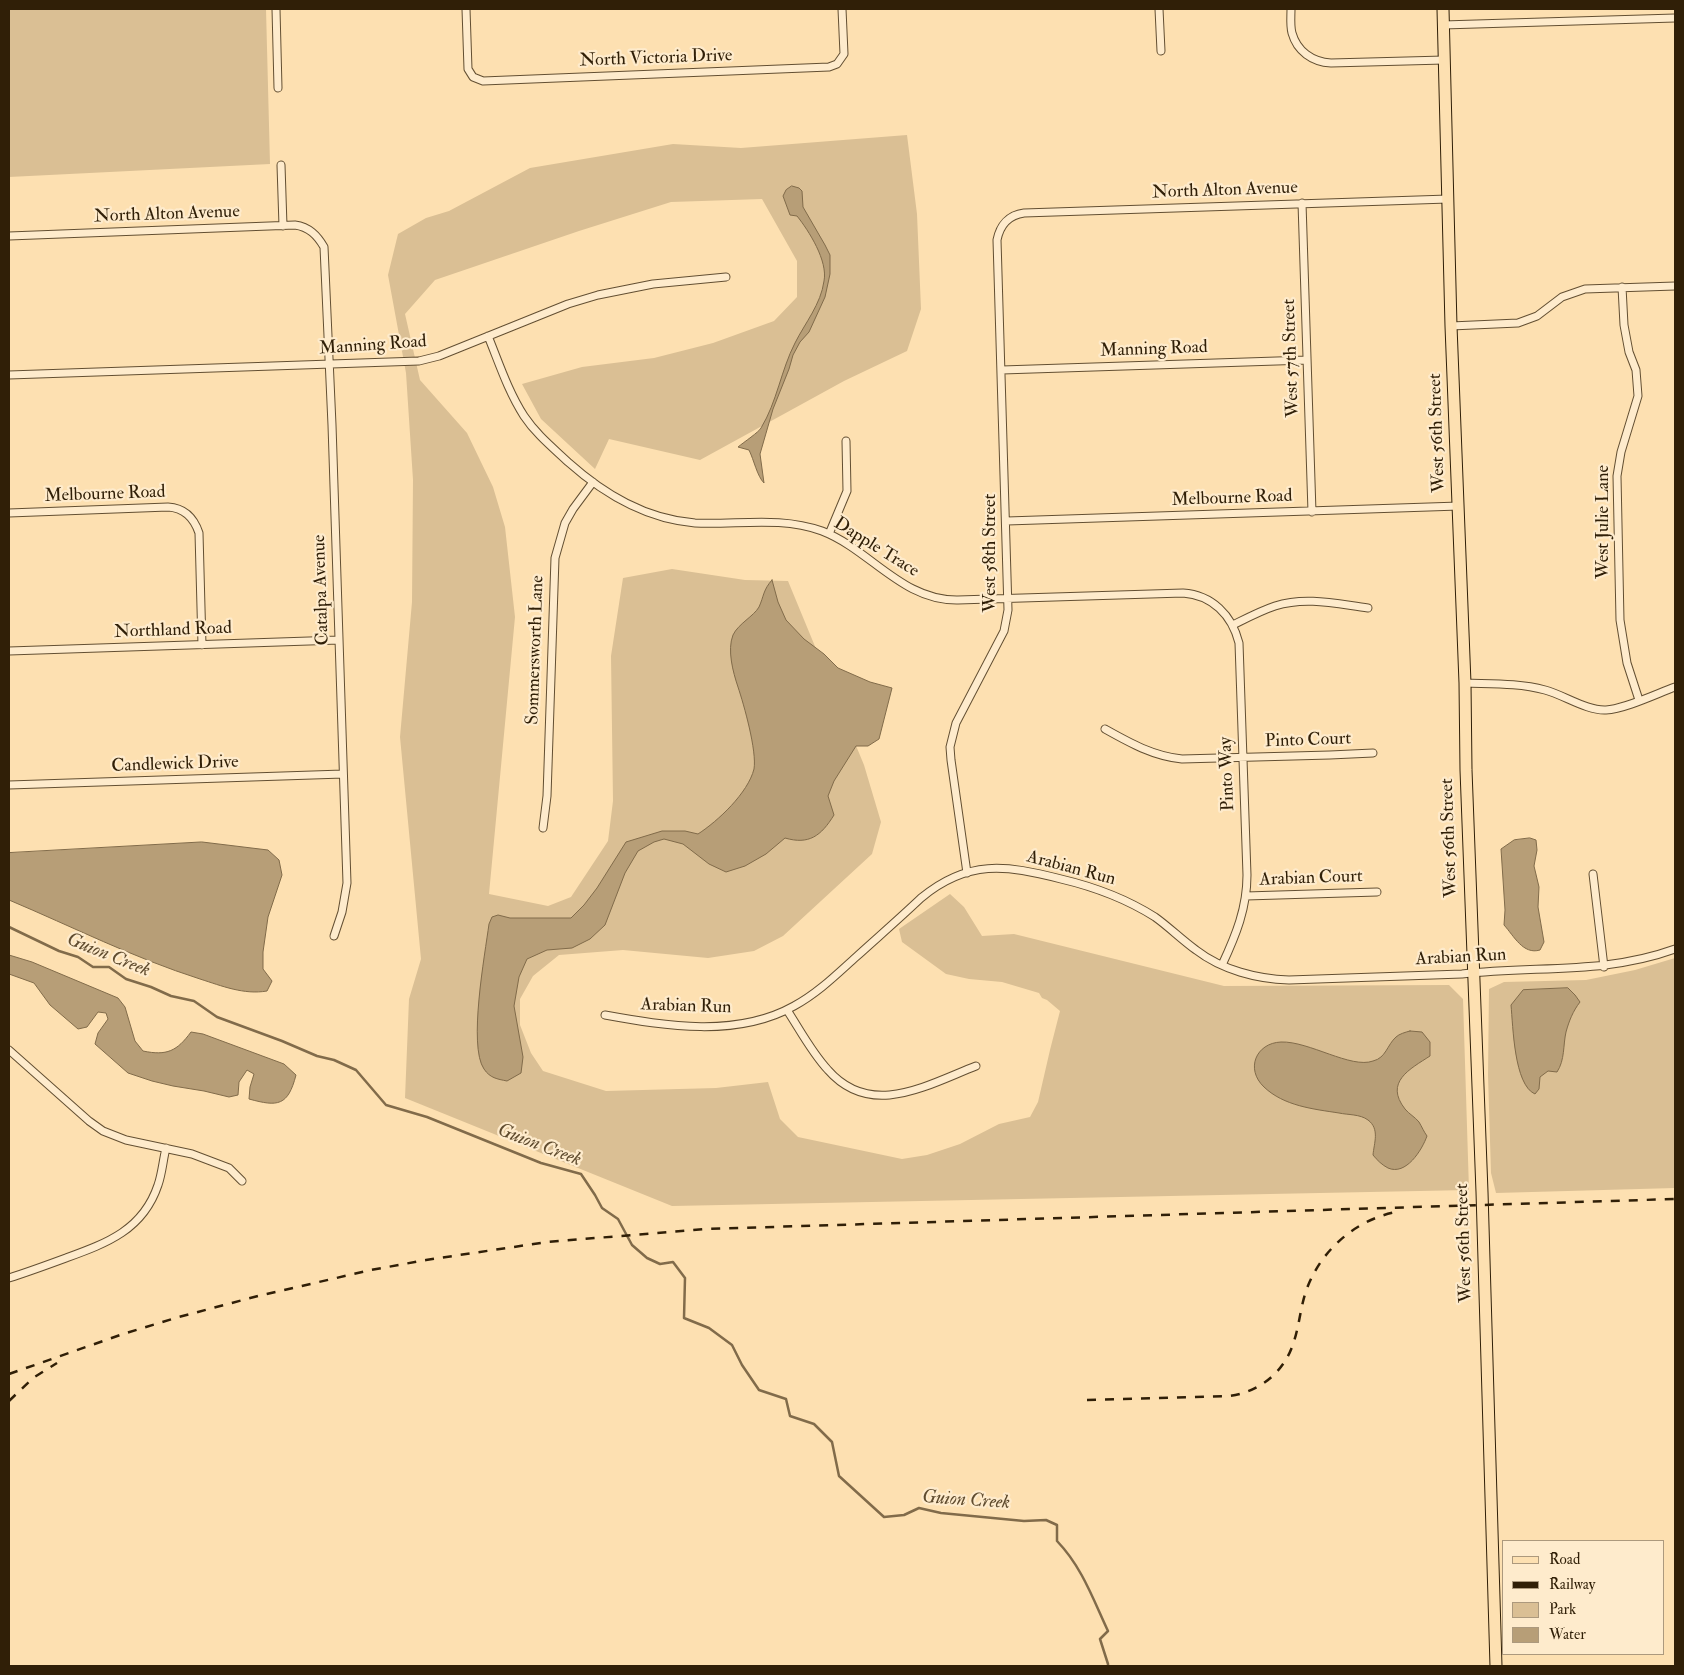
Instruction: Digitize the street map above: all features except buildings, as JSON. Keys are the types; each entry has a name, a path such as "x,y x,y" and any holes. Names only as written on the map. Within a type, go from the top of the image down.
{"main road":[{"name":"West 56th Street","path":"1442,9 1496,1666"}],"street":[{"path":"276,9 278,88"},
{"name":"North Victoria Drive","path":"466,9 468,69 474,78 483,81 827,67 839,62 844,54 842,9"},
{"path":"1159,9 1160,51"},
{"path":"1291,9 1292,34 1302,51 1312,59 1328,63 1444,60"},
{"path":"1443,24 1675,18"},
{"path":"282,165 283,226"},
{"name":"North Alton Avenue","path":"1006,222 1014,216 1024,213 1448,199"},
{"name":"West 57th Street","path":"1302,204 1312,512"},
{"name":"West 58th Street","path":"967,873 950,747 956,723 1004,632 1008,617 1007,521 997,240 1000,230 1006,222"},
{"name":"North Alton Avenue","path":"9,236 300,226 308,229 321,242"},
{"name":"Catalpa Avenue","path":"321,242 325,254 347,883 342,912 334,936"},
{"name":"Manning Road","path":"9,375 418,361 438,356 568,304 611,291 653,284 726,277"},
{"path":"1452,326 1518,323 1537,316 1562,297 1577,291 1593,288 1675,286"},
{"name":"West Julie Lane","path":"1622,287 1624,324 1627,344 1636,370 1638,396 1621,452 1616,476 1620,620 1626,663 1639,700"},
{"name":"Dapple Trace","path":"488,336 510,391 528,422 550,447 593,482 628,505 650,514 673,520 701,523 777,522 798,524 830,534 857,550 900,582 934,598 954,600 1187,593 1211,601 1224,612 1233,625"},
{"name":"Manning Road","path":"1002,370 1307,360"},
{"path":"830,534 847,491 846,441"},
{"name":"Sommersworth Lane","path":"543,828 547,796 555,558 565,523 593,482"},
{"name":"Melbourne Road","path":"1007,521 1459,506"},
{"name":"Melbourne Road","path":"9,513 172,508 186,513 195,524 199,534 202,645"},
{"path":"1233,625 1267,609 1298,601 1368,608"},
{"name":"Pinto Way","path":"1222,965 1241,921 1246,896 1247,875 1239,642 1233,625"},
{"name":"Northland Road","path":"9,651 339,640"},
{"path":"1465,683 1512,684 1535,687 1597,710 1615,709 1675,686"},
{"name":"Pinto Court","path":"1105,729 1143,749 1166,757 1191,760 1373,753"},
{"name":"Candlewick Drive","path":"9,785 343,774"},
{"name":"Arabian Run","path":"605,1015 663,1024 716,1026 753,1022 787,1010 822,988 931,891 952,878 992,868 1021,869 1102,890 1121,898 1156,918 1196,950 1222,965 1245,974 1281,980 1604,966 1645,959 1675,949"},
{"path":"1593,874 1604,966"},
{"name":"Arabian Court","path":"1246,896 1377,892"},
{"path":"787,1010 826,1069 841,1082 862,1093 886,1096 906,1093 976,1066"},
{"path":"9,1050 89,1121 103,1131 126,1140 192,1154 229,1168 242,1181"},
{"path":"9,1278 100,1246 125,1232 136,1222 149,1205 158,1185 166,1148"}],"green space":[{"path":"9,9 266,9 270,164 9,177"},
{"path":"907,135 917,214 921,309 907,351 844,381 700,460 609,439 595,469 541,419 522,384 582,367 654,358 713,343 774,321 797,297 797,261 762,199 671,202 579,231 435,280 405,314 420,380 467,433 493,487 505,527 515,617 489,894 548,906 571,897 608,841 613,801 611,656 623,578 672,569 745,580 788,581 864,765 881,822 872,854 783,936 754,951 708,958 623,950 559,955 533,976 520,999 520,1025 531,1053 543,1071 606,1091 716,1088 768,1082 780,1119 798,1137 902,1159 927,1155 960,1144 999,1124 1030,1117 1038,1102 1060,1011 1042,998 1039,993 1002,982 969,979 946,974 902,942 899,929 950,894 964,907 982,936 1014,934 1224,986 1449,985 1463,999 1469,1190 672,1206 405,1098 409,999 421,959 400,737 412,602 413,480 406,373 388,275 398,234 426,218 449,211 530,168 673,144 741,148"},
{"path":"1675,958 1675,1188 1496,1193 1491,1173 1488,1075 1489,989 1504,982 1586,980 1635,970"}],"water":[{"path":"792,186 802,191 803,207 830,255 830,274 825,297 809,332 800,342 793,355 773,409 760,454 764,483 757,472 749,450 738,447 760,430 775,397 790,353 820,298 824,281 823,265 816,247 797,216 790,215 783,196 786,190"},
{"path":"772,580 778,602 786,620 804,639 824,654 838,668 870,682 892,688 879,739 868,746 856,746 834,781 828,796 834,815 814,837 801,840 785,838 766,854 745,866 726,872 709,864 683,844 664,839 638,851 625,873 605,925 590,939 572,948 547,950 527,959 519,977 514,1006 523,1057 521,1073 507,1081 491,1076 484,1069 479,1057 477,1021 484,956 489,924 492,917 498,915 510,918 571,918 597,888 626,842 662,831 685,831 698,834 723,814 746,787 754,769 754,751 733,668 731,641 735,631 759,607 765,590"},
{"path":"1530,838 1536,840 1537,850 1534,866 1539,887 1538,907 1544,942 1540,950 1534,951 1519,944 1504,925 1505,910 1501,849 1514,840"},
{"path":"202,842 268,850 279,860 282,875 268,917 263,952 263,969 272,981 267,991 250,992 233,989 175,971 9,900 9,853"},
{"path":"9,955 32,962 118,998 125,1007 135,1041 143,1051 165,1052 176,1048 191,1032 203,1034 284,1064 296,1075 293,1085 289,1093 280,1102 267,1103 249,1099 254,1074 247,1070 239,1082 238,1095 229,1097 173,1086 128,1073 95,1044 98,1033 108,1019 106,1013 98,1012 87,1027 78,1029 50,1005 34,983 9,974"},
{"path":"1568,988 1580,1002 1567,1028 1560,1067 1557,1072 1548,1071 1540,1077 1539,1089 1535,1094 1528,1088 1519,1067 1514,1040 1511,1005 1523,990"},
{"path":"1410,1031 1422,1032 1430,1042 1430,1056 1402,1077 1397,1091 1399,1100 1405,1109 1419,1122 1427,1136 1417,1154 1407,1165 1401,1168 1388,1168 1373,1155 1375,1132 1372,1124 1365,1118 1299,1106 1280,1099 1264,1087 1255,1073 1254,1065 1256,1058 1265,1047 1272,1043 1292,1043 1353,1061 1364,1062 1373,1061 1381,1057 1396,1037"}],"waterway":[{"name":"Guion Creek","path":"9,927 59,951 78,957 93,967 109,967 126,979 171,996 194,1001 217,1017 317,1056 334,1060 356,1070 386,1105 427,1117 541,1163 581,1174 602,1208 618,1219 632,1245 647,1258 660,1264 673,1262 685,1278 684,1318 709,1328 732,1345 742,1365 759,1390 786,1399 790,1416 814,1424 832,1442 839,1476 884,1517 904,1515 919,1508 941,1513 1024,1521 1046,1520 1057,1525 1057,1541 1080,1572 1108,1631 1100,1639 1108,1666"}],"railway":[{"path":"9,1374 123,1334 258,1296 371,1270 547,1242 706,1229 1675,1199"},
{"path":"1087,1400 1230,1396 1259,1386 1268,1380 1288,1357 1306,1291 1320,1263 1353,1230 1381,1216 1396,1212"},
{"path":"9,1401 33,1378 57,1363"}]}
